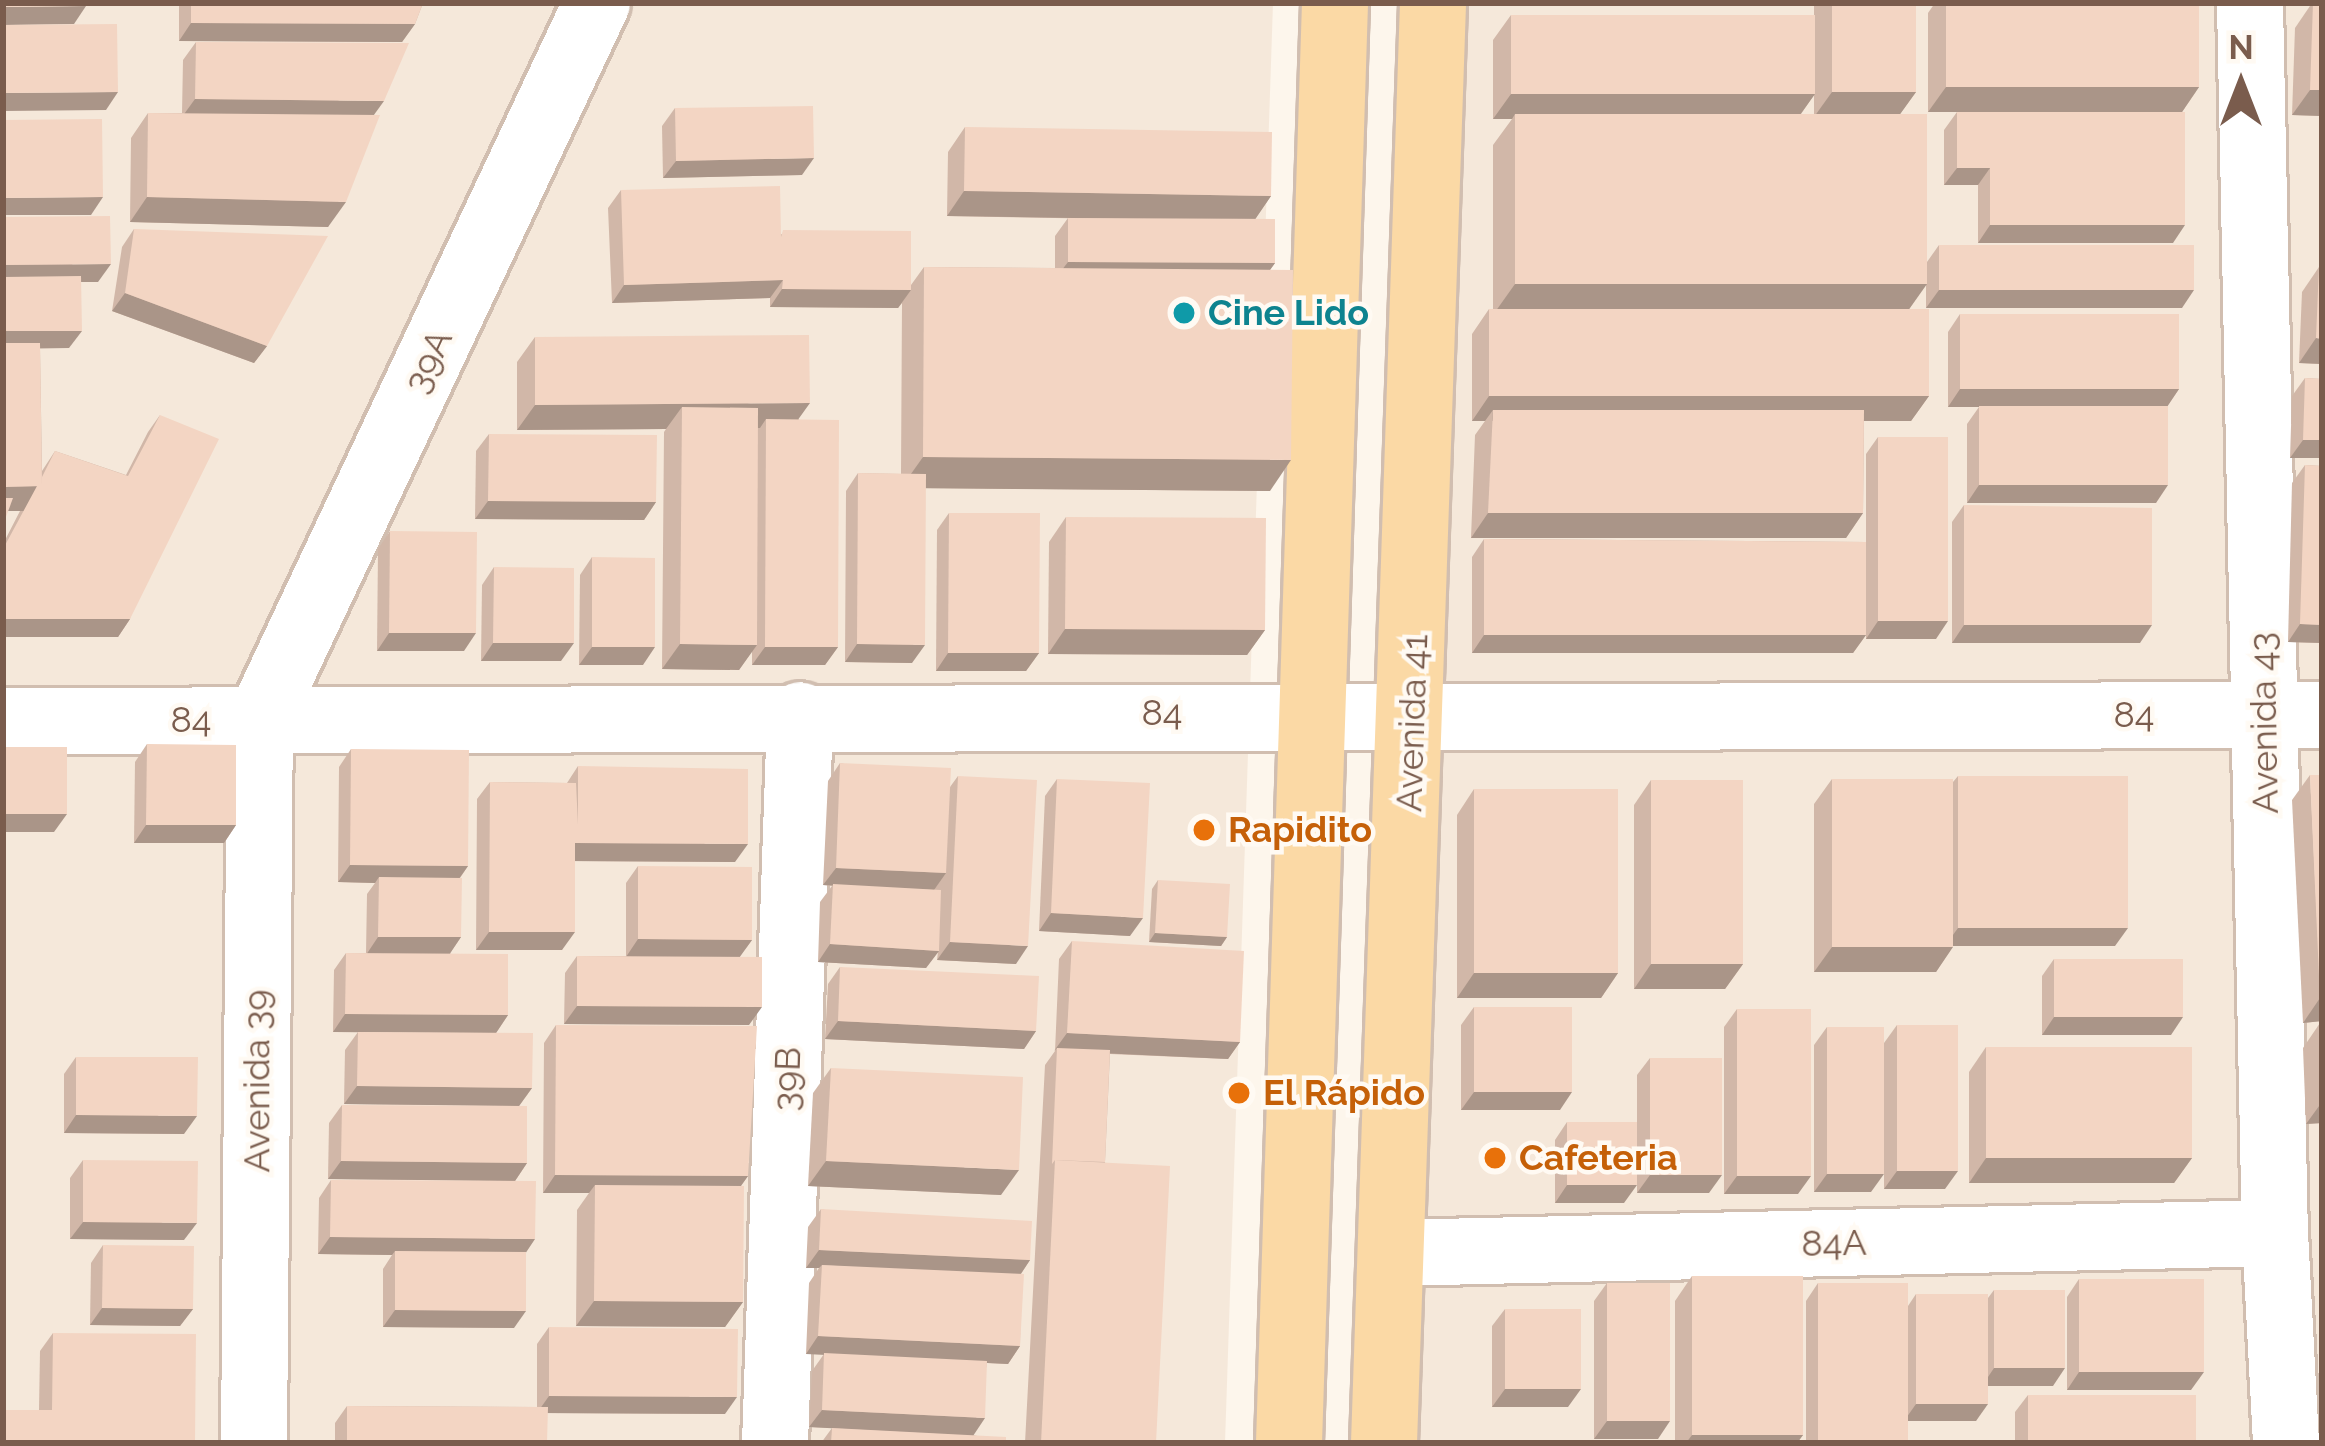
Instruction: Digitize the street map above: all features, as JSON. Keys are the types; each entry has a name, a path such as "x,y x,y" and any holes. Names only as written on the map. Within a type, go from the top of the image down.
{"main road":[{"path":"1289,1443 1335,3"},
{"name":"Avenida 41","path":"1384,1443 1413,712 1433,3"}],"street":[{"name":"39A","path":"260,719 597,3"},
{"name":"Avenida 43","path":"2250,3 2293,715 2275,1233 2286,1443"},
{"name":"84","path":"3,721 1312,712 2293,715"},
{"name":"39B","path":"775,1443 800,716"},
{"name":"Avenida 39","path":"254,1443 260,719"},
{"name":"84A","path":"1394,1253 2275,1233"}],"shaded area":[{"path":"3,3 1273,3 1225,1443 3,1443"},
{"path":"1433,3 2322,3 2322,1443 1384,1443"}],"building":[{"path":"3,3 86,3 86,6 3,7"},
{"path":"191,3 423,3 415,24 191,23"},
{"path":"1832,3 1916,3 1916,92 1832,92"},
{"path":"1946,3 2199,3 2199,87 1946,87"},
{"path":"2313,3 2322,3 2322,90 2310,90"},
{"path":"1511,15 1815,15 1815,94 1511,94"},
{"path":"117,24 118,92 3,93 3,25"},
{"path":"196,42 409,43 384,101 195,99"},
{"path":"813,106 814,158 676,161 675,108"},
{"path":"1957,112 2185,112 2185,225 1990,225 1990,168 1957,168"},
{"path":"148,113 380,115 346,202 147,197"},
{"path":"1515,114 1927,114 1927,284 1515,284"},
{"path":"102,119 103,197 3,198 3,120"},
{"path":"965,127 1272,132 1271,196 964,191"},
{"path":"780,186 781,237 783,230 911,231 911,290 782,289 783,280 624,285 621,190"},
{"path":"110,216 111,264 3,265 3,217"},
{"path":"1068,218 1275,219 1275,263 1068,262"},
{"path":"134,229 328,236 267,346 125,293"},
{"path":"1939,245 2194,245 2194,290 1939,290"},
{"path":"924,267 1293,270 1291,460 923,457"},
{"path":"2322,267 2322,339 2316,338"},
{"path":"81,276 82,331 3,331 3,277"},
{"path":"1489,309 1929,309 1929,396 1489,396"},
{"path":"1960,314 2179,314 2179,389 1960,389"},
{"path":"809,335 810,403 535,405 535,337"},
{"path":"3,343 40,343 42,486 3,487"},
{"path":"2305,378 2322,379 2322,440 2303,440"},
{"path":"1979,406 2168,406 2168,485 1979,485"},
{"path":"682,407 758,408 757,645 680,644"},
{"path":"1493,410 1864,410 1863,513 1488,513"},
{"path":"160,415 219,439 130,619 3,619 3,549 37,486 42,486 55,451 128,476"},
{"path":"766,419 839,420 838,647 765,647"},
{"path":"489,434 657,435 656,502 488,501"},
{"path":"1878,437 1948,437 1948,621 1878,621"},
{"path":"2305,465 2322,466 2322,625 2300,624"},
{"path":"858,473 926,474 925,645 857,644"},
{"path":"3,498 13,498 3,525"},
{"path":"1964,505 2152,508 2152,625 1964,625"},
{"path":"949,513 1040,513 1039,653 948,653"},
{"path":"1066,517 1266,518 1265,630 1065,629"},
{"path":"390,531 477,532 476,633 389,633"},
{"path":"1484,539 1866,542 1866,635 1484,635"},
{"path":"592,557 655,558 655,647 592,647"},
{"path":"494,567 574,568 574,643 493,643"},
{"path":"147,744 236,745 236,825 146,825"},
{"path":"3,747 67,747 67,814 3,814"},
{"path":"351,749 469,750 468,866 350,865"},
{"path":"840,763 951,768 946,873 836,868"},
{"path":"578,766 748,769 748,844 575,843 575,932 489,932 490,782 576,783 578,825"},
{"path":"2310,775 2322,775 2322,998 2320,998"},
{"path":"958,776 1037,780 1028,946 950,942"},
{"path":"1958,776 2128,776 2128,928 1958,928"},
{"path":"1057,779 1150,783 1143,918 1051,913"},
{"path":"1832,779 1953,779 1953,947 1832,947"},
{"path":"1651,780 1743,780 1743,964 1651,964"},
{"path":"1474,789 1618,789 1618,973 1474,973"},
{"path":"638,866 752,867 752,940 638,939"},
{"path":"379,877 462,878 461,937 378,937"},
{"path":"1158,880 1230,884 1227,937 1155,933"},
{"path":"833,884 941,890 939,951 830,944"},
{"path":"1072,941 1244,951 1240,1042 1067,1033"},
{"path":"346,953 508,954 508,1015 345,1014"},
{"path":"577,956 762,957 762,1007 577,1006"},
{"path":"2054,959 2183,959 2183,1017 2054,1017"},
{"path":"840,967 1039,976 1036,1031 838,1021"},
{"path":"1474,1007 1572,1007 1572,1092 1474,1092"},
{"path":"1737,1009 1811,1009 1811,1176 1737,1176"},
{"path":"556,1025 757,1026 748,1176 555,1175"},
{"path":"1897,1025 1958,1025 1958,1171 1897,1171"},
{"path":"1827,1027 1884,1027 1884,1174 1827,1174"},
{"path":"358,1032 533,1033 532,1088 357,1086"},
{"path":"1986,1047 2192,1047 2192,1158 1986,1158"},
{"path":"1057,1048 1110,1050 1105,1162 1055,1160 1052,1164"},
{"path":"76,1057 198,1057 197,1116 76,1115"},
{"path":"1650,1058 1722,1058 1722,1175 1650,1175"},
{"path":"831,1068 1023,1077 1019,1170 826,1161"},
{"path":"342,1105 527,1106 527,1163 341,1161"},
{"path":"1567,1122 1637,1122 1637,1185 1567,1185"},
{"path":"83,1160 198,1161 197,1223 83,1222"},
{"path":"1055,1160 1170,1166 1156,1443 1041,1443"},
{"path":"331,1180 536,1181 535,1239 330,1237"},
{"path":"595,1185 744,1186 743,1302 594,1301"},
{"path":"821,1209 1032,1221 1030,1260 819,1250"},
{"path":"103,1245 194,1246 193,1309 102,1308"},
{"path":"395,1251 526,1252 526,1311 395,1310"},
{"path":"822,1265 1024,1274 1020,1346 818,1336"},
{"path":"1692,1276 1803,1276 1803,1435 1692,1435"},
{"path":"2079,1279 2204,1279 2204,1372 2079,1372"},
{"path":"1607,1283 1670,1283 1670,1421 1607,1421"},
{"path":"1818,1283 1908,1283 1908,1443 1818,1443"},
{"path":"1994,1290 2065,1290 2065,1368 1994,1368"},
{"path":"1916,1294 1988,1294 1988,1404 1916,1404"},
{"path":"1505,1309 1581,1309 1581,1389 1505,1389"},
{"path":"549,1327 738,1329 737,1397 549,1396"},
{"path":"53,1333 196,1334 195,1443 3,1443 3,1410 52,1410"},
{"path":"824,1353 987,1361 985,1418 822,1410"},
{"path":"2028,1395 2196,1395 2196,1443 2028,1443"},
{"path":"347,1406 548,1407 547,1443 347,1443"},
{"path":"832,1428 1006,1437 1006,1443 831,1443"}],"place":[{"name":"Cine Lido","path":"1184,313"},
{"name":"Rapidito","path":"1204,830"},
{"name":"El Rápido","path":"1239,1093"},
{"name":"Cafeteria","path":"1495,1158"}]}
